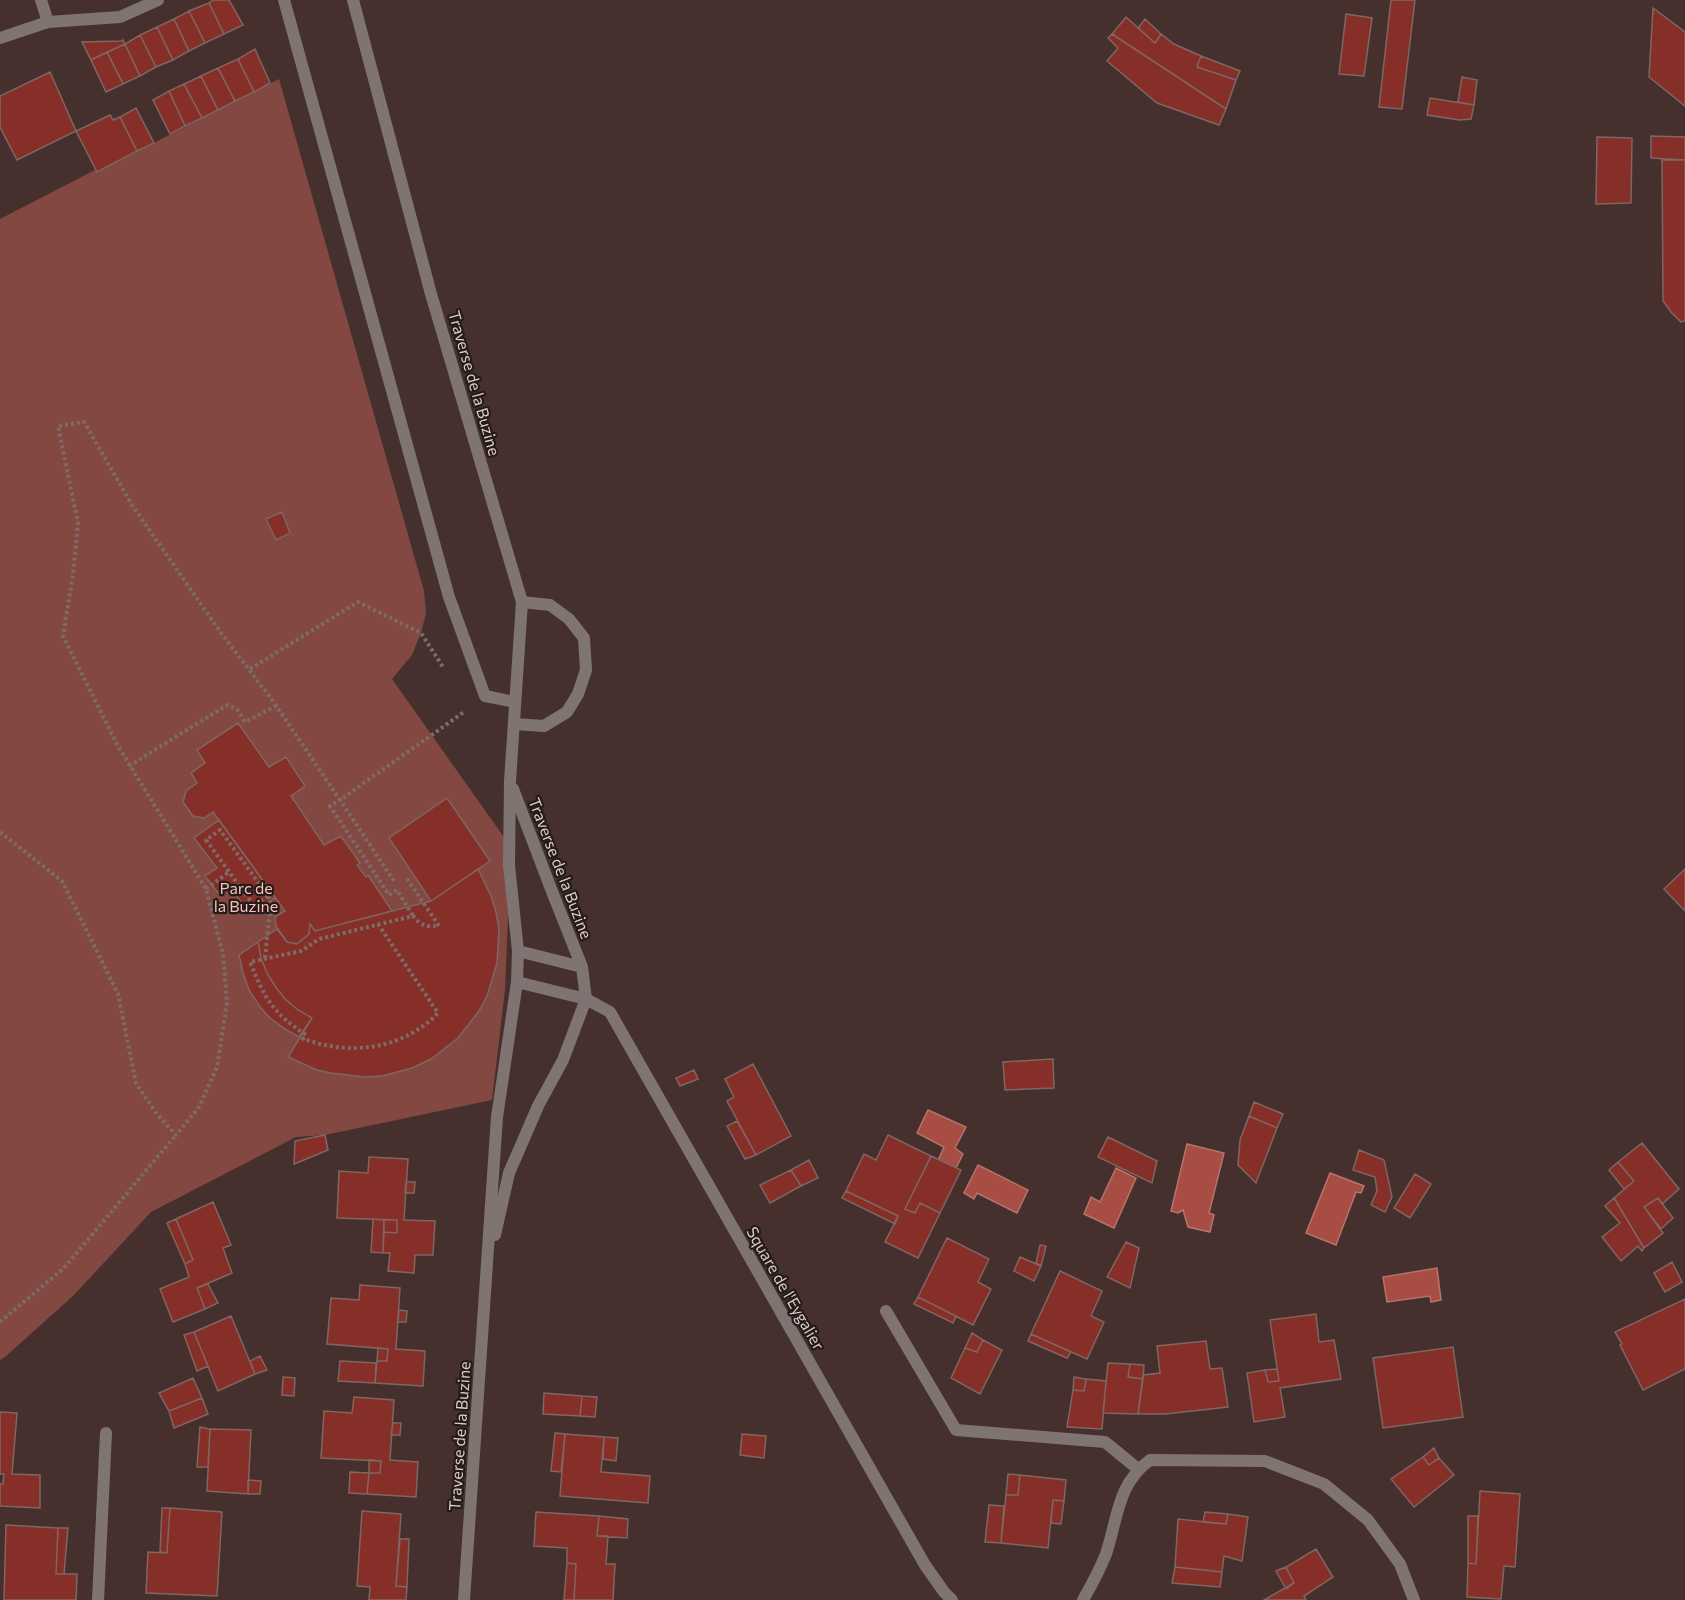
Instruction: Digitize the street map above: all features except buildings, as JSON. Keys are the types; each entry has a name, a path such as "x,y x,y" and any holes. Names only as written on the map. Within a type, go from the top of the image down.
{"street":[{"path":"41,0 48,22"},
{"path":"0,38 48,22 120,17 158,0"},
{"path":"284,0 449,597 486,696 515,702"},
{"name":"Traverse de la Buzine","path":"353,0 431,294 522,602 510,781 509,865 518,951 517,982 497,1117 464,1600"},
{"path":"514,723 544,726 567,712 578,694 586,670 584,638 569,619 550,605 522,602"},
{"name":"Traverse de la Buzine","path":"487,1275 509,1173 538,1106 563,1060 586,999 582,967 510,781"},
{"name":"Traverse de la Buzine","path":"518,951 582,967"},
{"path":"517,982 586,999"},
{"name":"Square de l'Eygalier","path":"586,999 610,1012 919,1555 946,1597"},
{"path":"886,1311 956,1430 1105,1442 1138,1469"},
{"path":"98,1600 106,1433"},
{"path":"1082,1599 1105,1556 1122,1493 1138,1469 1150,1460 1265,1461 1324,1484 1368,1520 1400,1564 1414,1600"}],"path":[{"path":"0,1322 64,1269 199,1107 217,1066 227,1003 223,954 206,889 117,746 63,636 78,523 58,426 84,422 132,505 221,633 276,706 394,881"},
{"path":"250,669 358,602 421,633 445,671"},
{"path":"406,877 439,926 428,927 420,924 397,890 389,895 330,806 486,696"},
{"path":"129,766 226,705 237,709 245,722 276,706"},
{"path":"265,958 270,898 220,830 206,840 254,906 270,898"},
{"path":"0,832 62,880 118,994 136,1083 156,1113 176,1135"},
{"path":"206,889 229,872"},
{"path":"378,924 438,1013 414,1033 384,1045 342,1048 303,1039 306,1035 270,1005 250,962 301,951 319,939 378,924 413,916"}],"green space":[{"name":"Parc de la Buzine","path":"279,79 424,591 426,613 421,633 412,655 392,679 506,840 508,916 505,990 492,1100 325,1135 296,1137 151,1212 74,1295 0,1360 0,219"}],"shaded area":[{"path":"928,1110 966,1127 955,1148 963,1154 948,1184 931,1176 944,1147 917,1133"},
{"path":"1187,1144 1224,1153 1209,1213 1214,1215 1210,1232 1188,1227 1183,1210 1178,1213 1171,1211"},
{"path":"978,1165 1028,1190 1017,1213 977,1193 974,1199 964,1193"},
{"path":"1116,1168 1136,1178 1114,1228 1084,1214 1091,1197 1100,1202"},
{"path":"1330,1173 1364,1186 1361,1193 1356,1192 1336,1245 1306,1233"},
{"path":"1437,1268 1441,1300 1431,1302 1430,1296 1387,1302 1383,1277"}]}
